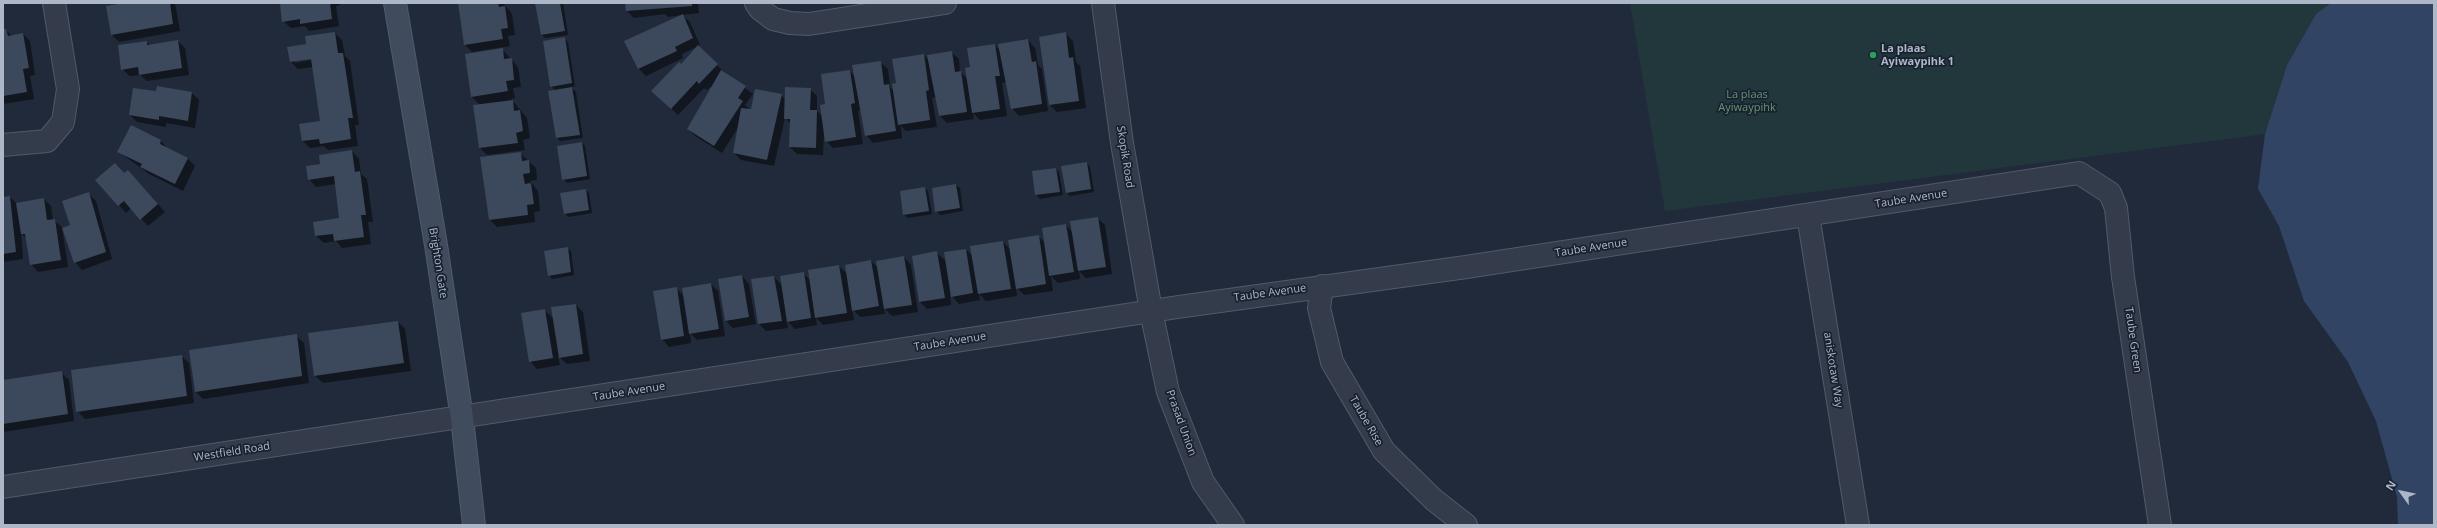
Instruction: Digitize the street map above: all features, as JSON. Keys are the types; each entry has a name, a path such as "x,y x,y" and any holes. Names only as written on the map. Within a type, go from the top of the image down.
{"street":[{"path":"3,145 47,141 62,122 68,89 54,3"},
{"name":"Brighton Gate","path":"395,3 436,245 462,418 474,525"},
{"path":"756,3 760,9 773,18 790,23 809,24 944,3"},
{"name":"Skopik Road","path":"1102,3 1122,143 1151,311"},
{"name":"Taube Avenue","path":"462,418 1151,311 1466,267 1808,216 2079,173"},
{"name":"Taube Green","path":"2079,173 2110,193 2116,208 2122,270 2160,525"},
{"name":"aniskotaw Way","path":"1808,216 1858,525"},
{"name":"Taube Rise","path":"1322,286 1319,308 1332,362 1384,451 1434,500 1466,525"},
{"name":"Prasad Union","path":"1151,311 1168,392 1189,448 1203,482 1233,525"},
{"name":"Westfield Road","path":"3,487 462,418"}],"green space":[{"name":"La plaas Ayiwaypihk","path":"1630,3 2331,3 2316,14 2287,65 2265,134 1665,211"}],"water":[{"path":"2331,3 2434,3 2434,525 2398,525 2397,497 2376,421 2348,362 2304,301 2279,226 2258,189 2265,134 2287,65 2316,14"}],"building":[{"path":"124,3 170,3 173,24 111,35 106,6"},
{"path":"330,3 332,19 300,24 300,19 282,22 280,4"},
{"path":"458,3 498,3 499,7 505,6 508,28 501,29 503,39 464,45"},
{"path":"535,3 560,3 565,31 541,35"},
{"path":"625,3 692,3 692,6 626,11"},
{"path":"683,14 693,38 675,47 677,51 638,69 624,41"},
{"path":"3,29 6,29 8,36 23,33 29,68 23,69 27,92 3,96"},
{"path":"335,32 338,53 343,53 353,118 348,118 351,139 320,144 319,139 302,141 299,124 320,121 311,59 290,62 287,47 306,44 305,36"},
{"path":"1066,32 1069,58 1073,57 1079,101 1049,105 1039,37"},
{"path":"565,37 572,83 550,87 543,41"},
{"path":"1028,39 1032,62 1036,61 1042,104 1011,109 998,44"},
{"path":"178,40 182,68 139,75 138,67 121,70 118,45 147,41 147,45"},
{"path":"995,44 1000,76 995,76 1000,109 972,113 965,68 970,67 967,48"},
{"path":"698,45 718,64 699,84 697,81 671,109 651,91 679,62 681,64"},
{"path":"503,48 504,59 512,58 514,80 506,81 508,91 471,97 465,54"},
{"path":"952,51 955,72 961,71 967,112 939,116 927,55"},
{"path":"924,54 929,90 926,91 930,120 898,125 892,84 896,83 892,59"},
{"path":"881,61 884,85 889,84 896,131 865,136 852,65"},
{"path":"721,70 746,86 738,98 743,101 714,146 687,129"},
{"path":"850,70 855,103 851,104 856,137 825,142 820,105 825,104 821,74"},
{"path":"157,86 192,92 188,121 159,116 159,120 129,115 133,88 156,91"},
{"path":"572,87 580,135 556,138 548,91"},
{"path":"785,87 811,88 810,110 817,110 816,148 789,147 790,119 784,119"},
{"path":"755,89 782,94 767,160 733,153 741,108 751,109"},
{"path":"513,100 514,111 520,110 523,131 516,133 518,143 479,148 473,105"},
{"path":"131,125 161,140 160,144 188,158 175,184 140,167 142,164 117,152"},
{"path":"582,142 587,176 562,180 557,146"},
{"path":"352,150 355,172 360,171 366,215 361,215 364,237 334,241 333,234 315,236 313,222 339,218 334,176 308,180 306,166 320,164 319,155"},
{"path":"521,152 522,161 529,160 530,173 523,174 525,184 531,183 534,204 527,205 528,215 489,220 480,157"},
{"path":"1087,162 1091,189 1066,193 1061,166"},
{"path":"115,163 124,173 128,170 158,204 140,220 124,201 118,206 95,180"},
{"path":"1056,168 1060,192 1035,195 1032,171"},
{"path":"956,184 960,208 935,212 932,188"},
{"path":"925,187 929,211 903,215 900,191"},
{"path":"586,189 589,210 564,214 560,193"},
{"path":"89,192 106,252 74,263 62,228 70,225 62,201"},
{"path":"10,196 16,252 3,254 3,197"},
{"path":"44,198 47,220 55,219 61,260 30,265 25,234 21,234 16,203"},
{"path":"1098,217 1106,267 1078,271 1070,221"},
{"path":"1066,224 1074,272 1049,276 1042,228"},
{"path":"1039,235 1046,284 1016,289 1008,240"},
{"path":"1003,241 1011,289 978,294 970,246"},
{"path":"568,247 571,272 548,276 544,251"},
{"path":"966,249 973,293 951,297 944,252"},
{"path":"937,251 945,298 919,302 912,256"},
{"path":"904,256 912,305 884,309 876,261"},
{"path":"871,260 879,306 852,311 845,265"},
{"path":"839,265 847,313 815,318 808,270"},
{"path":"804,272 811,318 787,322 780,276"},
{"path":"742,275 749,317 725,321 718,279"},
{"path":"774,276 782,321 758,324 751,279"},
{"path":"711,283 719,329 689,334 682,288"},
{"path":"677,287 684,336 661,340 653,291"},
{"path":"576,304 583,354 559,358 551,307"},
{"path":"545,309 553,358 529,362 521,313"},
{"path":"398,321 404,363 314,376 308,333"},
{"path":"297,334 302,376 195,392 189,350"},
{"path":"182,355 187,396 76,412 71,370"},
{"path":"62,371 68,414 3,424 3,380"}],"place":[{"name":"La plaas Ayiwaypihk 1","path":"1873,55"}]}
